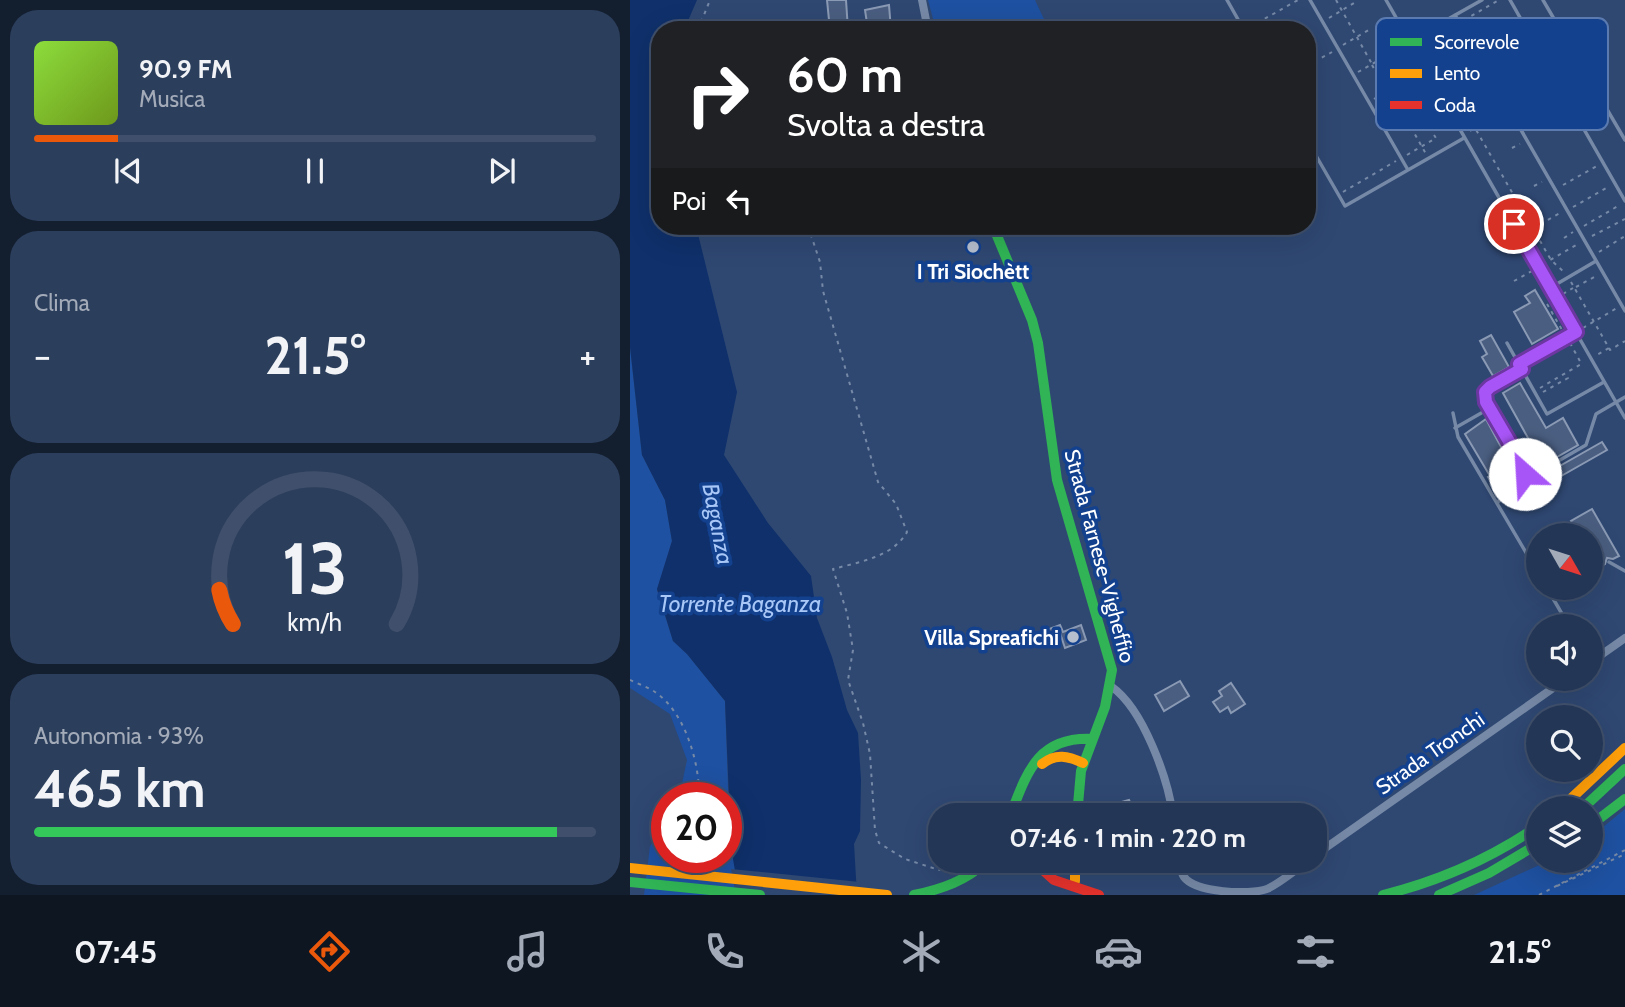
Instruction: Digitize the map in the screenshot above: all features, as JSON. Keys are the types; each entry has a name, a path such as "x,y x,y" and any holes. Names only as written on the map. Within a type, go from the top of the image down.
{"main road":[{"name":"Strada Farnese-Vigheffio","path":"997,235 1032,320 1038,343 1057,480 1112,670 1112,687 1083,763 1078,803"},
{"path":"1015,803 1029,769 1043,754 1058,742 1069,738 1079,736 1093,739"},
{"path":"1574,796 1625,748"},
{"path":"1022,803 1035,772 1048,758 1058,755 1083,763"},
{"path":"1596,796 1625,769"},
{"path":"1603,816 1623,801"},
{"path":"1384,895 1450,873 1497,852 1526,833"},
{"path":"1440,895 1489,873 1526,851"},
{"path":"1440,895 1482,886 1526,862"},
{"path":"630,868 651,869"},
{"path":"716,873 886,895"},
{"path":"914,895 942,890 975,873"},
{"path":"1045,873 1062,886 1099,895"},
{"path":"1075,873 1075,881"},
{"path":"630,882 760,895"}],"street":[{"path":"922,0 926,21"},
{"path":"1603,654 1625,638"},
{"path":"1112,687 1128,701 1159,760 1170,803"},
{"name":"Strada Tronchi","path":"1327,847 1549,691"},
{"path":"1182,873 1201,888 1243,893 1266,890 1291,873"}],"lane":[{"path":"1227,0 1240,21"},
{"path":"1310,0 1376,115"},
{"path":"1386,0 1396,18"},
{"path":"1450,18 1482,0"},
{"path":"1510,0 1520,18"},
{"path":"1543,0 1554,18"},
{"path":"1608,111 1625,140"},
{"path":"1384,130 1408,170"},
{"path":"1459,130 1625,418"},
{"path":"1521,130 1625,311"},
{"path":"1584,130 1614,183 1623,191 1624,203"},
{"path":"1316,156 1345,206 1464,138"},
{"path":"1550,288 1596,261"},
{"path":"1498,503 1503,494 1525,474 1524,467 1490,408 1485,397 1486,390 1576,332"},
{"path":"1507,343 1548,414 1604,382"},
{"path":"1525,474 1543,470 1586,445 1597,414 1625,397"},
{"path":"1455,428 1490,408"},
{"path":"1453,413 1455,428 1526,552"},
{"path":"1609,562 1625,571"}],"path":[{"path":"702,21 710,0"},
{"path":"1259,21 1297,0"},
{"path":"1336,0 1376,71"},
{"path":"1322,21 1354,3 1353,0"},
{"path":"1355,74 1376,62"},
{"path":"1371,101 1376,98"},
{"path":"1338,195 1436,138 1434,135"},
{"path":"1512,148 1524,141"},
{"path":"1563,185 1600,164"},
{"path":"1534,186 1546,180"},
{"path":"1533,229 1614,183"},
{"path":"1563,238 1624,203"},
{"path":"1514,281 1625,219"},
{"path":"811,235 820,262 823,291 878,482 897,504 907,532 901,542 875,557 833,569 847,613 853,650 848,680 863,723 870,754 875,830 879,843 905,859 928,866"},
{"path":"1593,255 1625,236"},
{"path":"1574,288 1600,274"},
{"path":"1576,332 1622,305"},
{"path":"1609,348 1610,350 1625,341"},
{"path":"1537,396 1568,378 1565,374"},
{"path":"630,680 656,692 681,721 700,782"},
{"path":"1540,895 1625,850"},
{"path":"1555,886 1563,885 1625,854"}],"shaded area":[{"path":"928,0 1035,0 1045,21 934,21"},
{"path":"630,347 642,455 665,500 672,541 657,590 673,641 725,701 728,782 682,782 687,760 670,714 630,688"},
{"path":"1625,809 1625,895 1474,895 1526,871 1603,873 1603,827"},
{"path":"650,846 651,873 737,873 739,895 644,895"}],"water":[{"name":"Torrente Baganza","path":"630,0 697,0 688,21 651,21 651,235 698,235 737,392 724,455 768,523 811,576 817,618 832,657 847,710 858,733 860,831 854,844 857,895 739,895 735,873 742,873 742,782 728,782 725,701 673,641 657,589 672,541 665,500 642,455 630,347"}],"pier":[{"path":"742,870 860,882 861,895 736,895 732,873 742,873"}],"building":[{"path":"827,0 846,0 847,21 829,21"},
{"path":"889,5 890,21 867,21 865,10"},
{"path":"1535,290 1558,329 1532,344 1514,312 1530,303 1525,296"},
{"path":"1491,335 1509,367 1493,376 1482,357 1487,354 1480,341"},
{"path":"1520,383 1546,428 1563,418 1578,445 1543,465 1503,393"},
{"path":"1486,419 1514,471 1503,477 1506,482 1494,488 1488,477 1490,476 1465,434"},
{"path":"1602,442 1607,450 1533,492 1528,484"},
{"path":"1592,509 1600,523 1572,523 1571,521"},
{"path":"1603,528 1619,556 1607,558 1603,565"},
{"path":"1060,625 1063,632 1081,625 1086,640 1065,648 1060,633 1024,646 1022,639"},
{"path":"1180,681 1189,696 1164,711 1155,695"},
{"path":"1231,683 1245,704 1231,713 1228,707 1220,712 1213,702 1222,696 1219,691"}],"traffic: fast":[{"path":"997,235 1032,320 1038,343 1057,480 1112,670 1105,707 1081,771 1078,803"},
{"path":"1015,803 1029,772 1047,750 1074,740 1093,739"},
{"path":"1596,796 1625,769"},
{"path":"1603,816 1625,799"},
{"path":"1383,895 1464,868 1526,833"},
{"path":"1439,895 1489,873 1526,851"},
{"path":"914,895 953,883 972,873"},
{"path":"630,882 760,895"}],"traffic: slow":[{"path":"1574,796 1625,748"},
{"path":"1042,764 1052,758 1062,757 1083,763"},
{"path":"630,868 887,895"},
{"path":"1075,873 1075,881"}],"traffic: jam":[{"path":"1046,873 1054,880 1099,895"}],"place":[{"name":"I Tri Siochètt","path":"973,247"},
{"name":"Villa Spreafichi","path":"1073,637"}],"route":[{"path":"1514,224 1576,332 1519,364 1522,369 1485,392 1486,402 1524,467 1525,474"}],"water label":[{"name":"Baganza","path":"718,524"}]}
